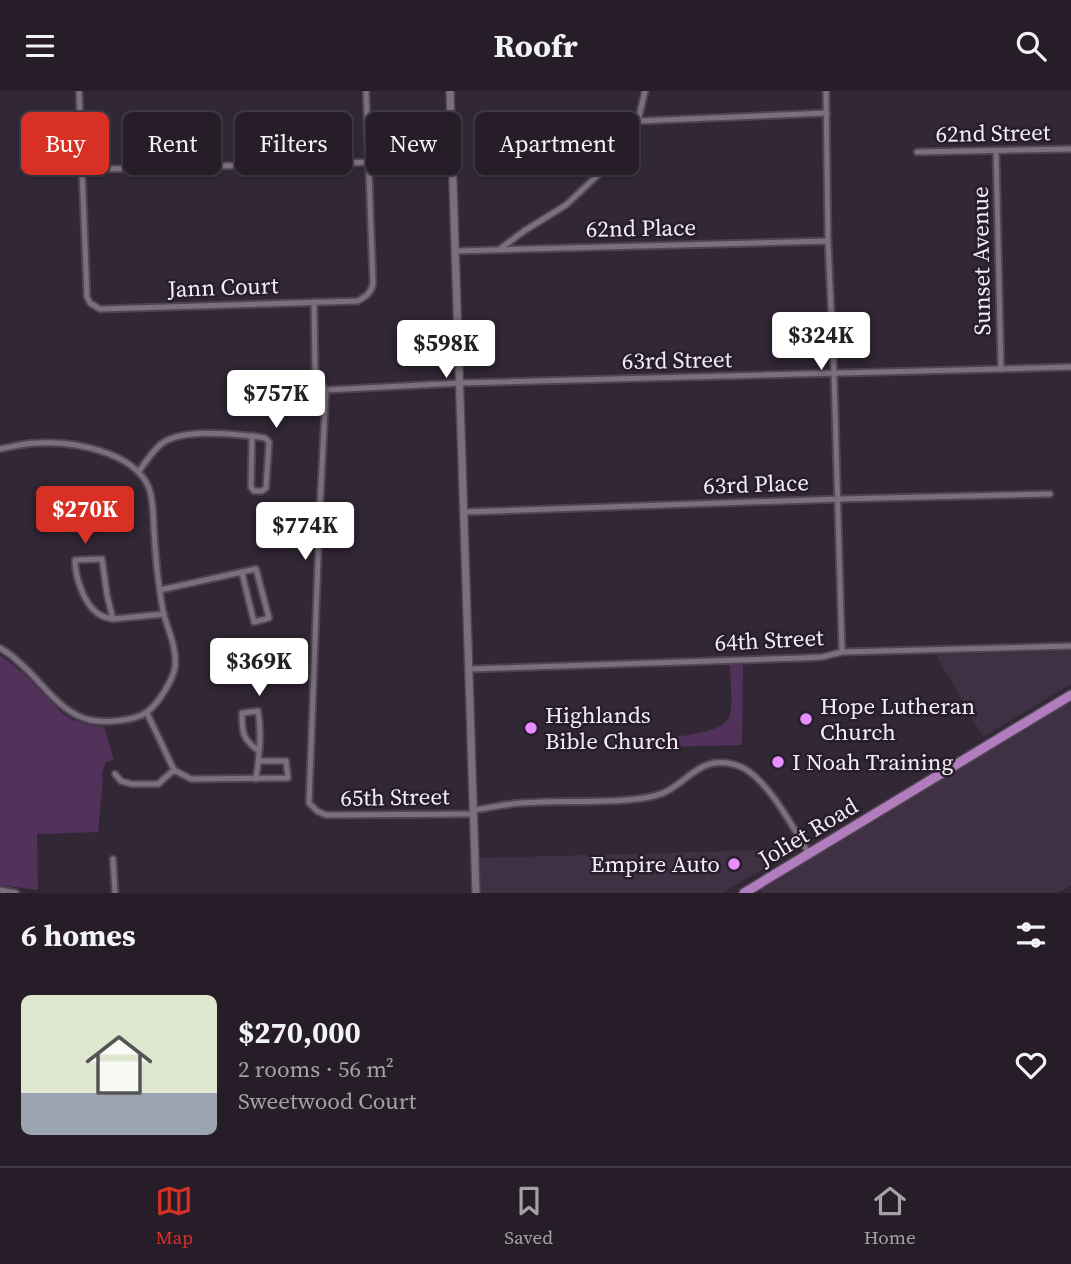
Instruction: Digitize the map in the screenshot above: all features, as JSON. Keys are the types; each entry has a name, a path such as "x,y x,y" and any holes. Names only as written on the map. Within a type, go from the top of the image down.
{"main road":[{"name":"Joliet Road","path":"744,893 756,890 809,854 1071,695"}],"street":[{"path":"79,91 80,112"},
{"path":"366,91 367,112"},
{"path":"450,91 451,112"},
{"path":"645,91 639,121 827,113"},
{"path":"826,91 828,241 839,499 842,652"},
{"name":"62nd Street","path":"917,152 1071,149"},
{"name":"Sunset Avenue","path":"996,151 1001,369"},
{"path":"109,169 366,163"},
{"name":"Jann Court","path":"82,175 87,297 90,303 100,309 358,301 368,296 373,284 369,175"},
{"path":"453,175 476,893"},
{"path":"499,249 566,205 598,175"},
{"name":"62nd Place","path":"456,251 828,241"},
{"path":"314,302 315,369 326,390"},
{"name":"63rd Street","path":"326,390 460,383 1071,367"},
{"name":"65th Street","path":"326,390 309,803 317,811 326,815 474,812 522,803 656,796 703,766 726,763 744,768 756,777 787,816 809,854"},
{"path":"139,471 160,445 180,436 225,433 252,436 265,438 269,442 266,488 262,491 254,491 251,487 252,436"},
{"path":"0,449 36,443 80,446 120,458 139,471 148,487 152,502 155,555 164,614 174,645 175,666 169,684 147,713 110,722 93,721 79,717 60,703 22,664 0,647"},
{"name":"63rd Place","path":"464,512 1050,494"},
{"path":"113,619 102,559 75,560 75,568 88,603 95,612 113,619 164,614"},
{"path":"160,590 256,569 269,618 254,622 242,573"},
{"name":"64th Street","path":"469,669 801,658 842,652 1071,646"},
{"path":"256,779 259,751 258,711 242,713 245,739 259,751"},
{"path":"147,713 174,771 191,779 288,778 286,761 258,761"},
{"path":"115,774 121,781 132,784 158,784 174,771"},
{"path":"113,859 115,893"},
{"path":"0,890 16,893"}],"shaded area":[{"path":"1071,651 1071,684 983,737 936,655"},
{"path":"0,655 71,719 104,727 114,760 106,762 102,773 98,832 37,834 38,890 0,885"},
{"path":"743,664 742,745 621,748 621,738 681,736 713,729 724,723 731,710 730,665"},
{"path":"1071,701 1071,886 1057,893 762,893 759,888"},
{"path":"795,849 723,893 480,893 478,858"}],"place":[{"name":"Hope Lutheran Church","path":"806,719"},
{"name":"Highlands Bible Church","path":"531,728"},
{"name":"I Noah Training","path":"778,762"},
{"name":"Empire Auto","path":"734,864"}]}
